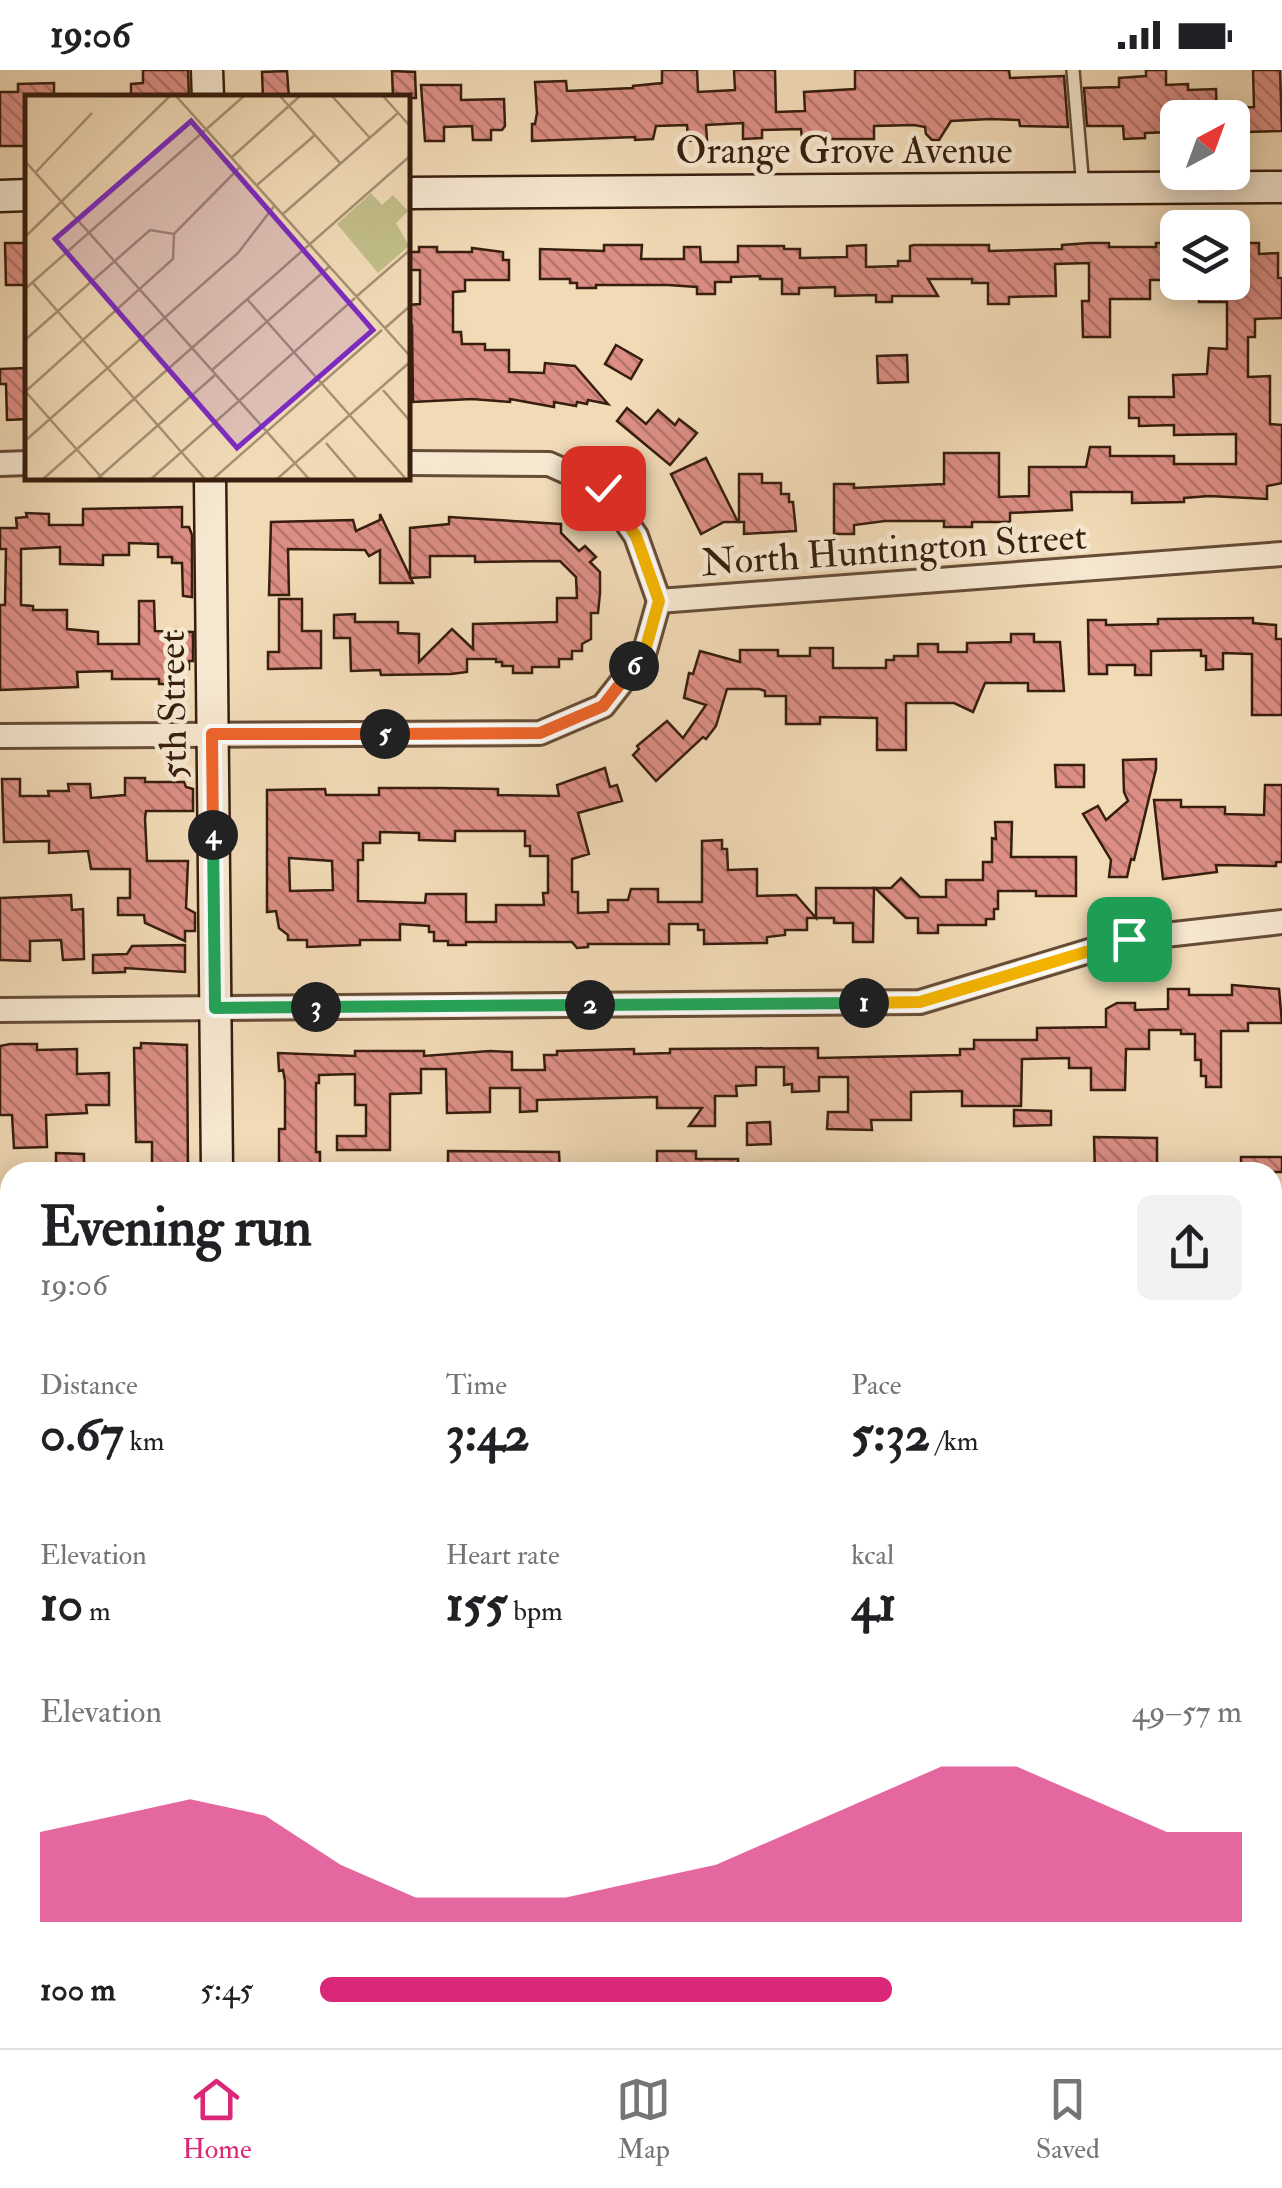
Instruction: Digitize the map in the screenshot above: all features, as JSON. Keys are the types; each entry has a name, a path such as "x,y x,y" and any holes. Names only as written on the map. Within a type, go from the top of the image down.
{"street":[{"path":"207,70 208,95"},
{"name":"Orange Grove Avenue","path":"410,193 1282,186"},
{"path":"0,464 25,463"},
{"name":"North Huntington Street","path":"410,463 549,464 603,488 636,536 659,601 1282,554"},
{"name":"5th Street","path":"210,480 217,1162"},
{"path":"0,736 540,733 603,706 644,654 659,601"},
{"path":"0,1010 920,1002 1129,939 1282,922"}],"lane":[{"path":"1072,70 1083,188"}],"building":[{"path":"143,70 188,70 189,95 131,95 131,84 143,83"},
{"path":"662,70 697,70 698,92 735,90 734,70 775,70 776,112 805,111 804,92 855,89 855,70 1009,70 1010,78 1064,76 1068,127 1020,126 1019,120 990,119 951,121 939,140 932,140 925,127 914,125 874,126 874,139 802,139 801,129 762,130 762,138 743,139 743,123 706,125 707,140 688,141 687,125 656,126 653,139 532,141 537,113 535,82 566,81 567,91 633,88 662,83"},
{"path":"1146,70 1166,70 1166,85 1188,84 1188,90 1216,89 1216,100 1160,100 1160,132 1145,133 1145,138 1124,139 1123,126 1087,126 1084,88 1119,87 1119,78 1146,76"},
{"path":"1253,70 1280,70 1282,131 1250,132 1250,107 1254,107"},
{"path":"287,71 289,95 263,95 262,72"},
{"path":"392,71 415,72 416,98 393,95"},
{"path":"54,83 54,95 25,95 25,146 0,146 0,92 18,92 18,84"},
{"path":"421,85 461,85 461,100 504,99 505,126 502,130 491,130 491,140 473,140 472,126 444,127 444,141 425,141"},
{"path":"5,243 25,243 25,285 6,285"},
{"path":"1160,243 1160,280 1150,280 1150,299 1110,299 1110,337 1083,337 1082,301 1089,301 1089,263 1055,264 1056,296 1009,297 1009,304 988,304 988,283 972,283 972,279 928,279 938,296 892,296 892,302 876,302 876,295 835,296 835,287 799,288 799,294 782,294 782,279 760,276 715,282 715,294 697,294 697,287 668,285 577,288 577,283 570,283 570,279 540,279 540,249 604,251 604,245 642,245 641,259 684,259 684,247 700,247 701,262 738,262 738,246 800,249 800,258 847,257 847,246 866,245 866,267 898,266 898,261 910,261 910,246 914,245 989,245 989,251 1062,249 1062,245 1156,247"},
{"path":"1250,243 1259,243 1259,254 1278,253 1282,318 1255,319 1255,337 1248,337 1248,377 1270,376 1270,424 1282,425 1282,483 1267,486 1267,499 1209,496 1184,498 1184,502 1132,503 1132,492 1071,492 1072,510 1010,513 1010,522 944,527 944,521 885,521 854,525 854,534 834,534 834,484 854,484 854,488 944,484 944,453 999,453 999,497 1029,496 1029,467 1086,467 1090,447 1110,447 1110,456 1174,456 1174,464 1236,464 1236,434 1174,435 1174,425 1139,426 1139,418 1129,418 1129,397 1174,397 1173,375 1207,374 1209,348 1227,349 1227,302 1199,302 1250,300"},
{"path":"419,247 437,247 437,252 472,252 472,248 503,252 503,260 509,260 509,280 465,280 465,291 453,292 453,332 461,332 462,344 485,344 485,350 509,350 509,372 544,373 545,363 575,366 608,404 588,400 587,404 577,402 576,406 554,402 554,407 510,399 413,402 410,305 420,304 420,270 410,270 410,252 419,252"},
{"path":"616,345 642,360 631,379 605,364"},
{"path":"907,355 908,382 878,383 877,356"},
{"path":"25,368 25,419 7,420 6,384 0,384 0,369"},
{"path":"627,408 646,424 658,410 675,425 679,419 697,433 670,465 617,421"},
{"path":"706,458 738,522 724,522 701,534 671,474"},
{"path":"739,474 762,474 762,483 781,483 781,494 789,494 789,502 793,502 796,531 744,534 744,522 739,522"},
{"path":"182,507 182,527 189,527 192,535 192,597 183,596 182,563 172,563 172,557 158,557 158,544 129,543 129,555 103,555 103,565 60,564 60,547 21,549 21,605 33,606 33,610 67,610 67,629 98,632 98,644 139,644 139,601 154,601 155,631 193,632 193,661 189,661 189,669 177,669 178,684 159,684 159,679 112,679 112,671 77,672 78,687 0,690 0,605 5,605 6,549 0,549 0,528 17,528 16,518 27,517 26,513 49,514 49,525 83,525 83,509"},
{"path":"380,514 413,583 380,583 380,550 369,556 365,550 288,549 289,595 269,595 271,522 353,520 356,531 380,520"},
{"path":"449,517 561,524 561,533 579,551 585,546 596,557 590,562 600,572 598,613 591,613 591,639 582,644 582,651 572,651 572,659 559,659 559,667 532,667 532,673 513,673 513,666 502,666 496,659 467,659 467,672 451,674 381,675 380,670 351,671 350,638 334,638 334,615 355,614 355,622 398,622 398,633 419,634 419,662 452,629 473,649 473,624 557,622 557,598 577,598 576,577 560,561 475,562 475,556 430,556 430,577 410,578 410,528 449,524"},
{"path":"279,599 302,599 302,631 321,631 321,668 268,669 268,652 279,652"},
{"path":"1253,618 1253,623 1276,625 1276,639 1282,639 1282,715 1252,715 1252,654 1223,653 1223,669 1206,670 1206,656 1201,656 1201,650 1151,651 1151,675 1135,675 1135,665 1107,665 1107,674 1089,674 1088,620 1106,620 1106,625 1158,624 1158,619"},
{"path":"1011,634 1034,634 1034,642 1060,642 1064,691 1028,691 1028,683 985,683 973,712 954,703 906,703 906,750 877,750 877,718 820,717 820,724 786,724 786,696 765,696 765,691 759,689 727,689 716,726 706,739 703,737 656,781 633,755 639,749 637,746 667,721 683,738 706,705 684,698 689,673 693,674 700,651 740,662 740,650 778,650 778,656 810,656 810,648 833,648 833,668 886,668 886,660 894,660 894,656 918,656 918,644 938,644 938,652 967,652 967,643 1011,642"},
{"path":"1156,759 1134,860 1131,859 1127,877 1109,877 1111,860 1083,814 1098,806 1106,820 1128,801 1123,760"},
{"path":"1055,765 1084,765 1084,787 1056,787"},
{"path":"605,768 610,787 617,785 622,801 578,813 589,854 572,859 572,892 578,892 578,913 608,912 608,900 628,900 631,889 658,889 658,902 702,902 702,841 722,840 722,849 727,849 728,870 757,869 757,896 796,895 816,918 807,918 807,930 785,930 785,935 767,937 767,943 704,944 704,930 698,930 698,924 669,924 669,944 588,944 577,948 572,942 448,945 448,941 434,941 429,926 400,924 400,940 360,940 360,945 307,947 307,940 288,940 279,928 276,911 267,912 267,790 325,789 326,795 379,795 379,788 498,789 498,795 559,796 557,785","holes":["455,831 525,831 530,856 548,856 548,893 543,893 544,905 496,905 496,922 466,922 466,894 426,894 425,903 358,901 358,860 363,860 363,843 380,843 380,832 419,833 419,840 455,841","289,858 332,861 333,890 290,891"]},
{"path":"125,778 184,782 193,789 193,811 146,811 145,818 147,861 188,861 186,908 195,913 195,931 185,931 185,941 145,923 144,915 118,915 118,898 130,898 130,869 91,869 88,851 49,853 49,841 4,842 2,779 20,779 20,796 49,796 48,791 69,791 68,784 90,784 91,798 125,795"},
{"path":"1265,785 1282,785 1282,862 1276,862 1276,866 1216,865 1217,872 1163,879 1154,800 1181,800 1181,807 1225,807 1225,814 1264,815"},
{"path":"995,822 1012,822 1011,857 1076,857 1076,896 998,891 998,909 994,909 994,919 986,919 986,925 938,925 938,933 918,933 918,918 906,918 875,888 891,888 901,878 920,897 946,897 946,880 983,880 983,862 992,862"},
{"path":"816,888 874,888 873,942 853,942 853,923 834,923 834,918 816,918"},
{"path":"71,895 72,910 83,909 84,959 63,960 61,940 30,941 30,961 0,960 0,898"},
{"path":"185,945 185,972 125,968 125,972 93,973 93,955 127,954 132,946"},
{"path":"1232,985 1279,989 1282,1023 1248,1023 1248,1031 1221,1031 1221,1087 1206,1087 1201,1060 1195,1060 1195,1034 1181,1034 1181,1030 1149,1030 1149,1049 1126,1049 1125,1090 1091,1090 1091,1068 1069,1068 1069,1058 1022,1059 1021,1106 962,1106 962,1091 911,1092 911,1120 871,1120 872,1130 827,1129 828,1112 848,1112 848,1077 819,1077 819,1091 792,1092 792,1084 784,1085 784,1067 756,1067 756,1085 736,1086 737,1096 715,1096 715,1126 689,1126 702,1108 657,1108 657,1097 537,1100 537,1111 520,1112 520,1088 490,1088 490,1112 447,1113 446,1069 421,1069 421,1093 390,1094 390,1150 337,1150 337,1136 366,1136 366,1105 355,1105 355,1074 319,1075 316,1152 320,1152 320,1162 279,1162 279,1129 285,1129 285,1081 283,1070 279,1071 278,1053 355,1056 355,1051 424,1051 424,1056 512,1052 512,1070 545,1070 544,1055 557,1055 557,1051 634,1049 634,1054 670,1053 670,1049 818,1048 818,1058 960,1055 960,1049 974,1049 974,1040 1037,1040 1037,1028 1106,1027 1106,1009 1117,1003 1135,1003 1135,1010 1168,1009 1168,989 1189,989 1189,995 1232,995"},
{"path":"141,1043 187,1045 188,1162 152,1162 152,1142 136,1142 134,1048 141,1048"},
{"path":"37,1044 37,1050 77,1049 77,1074 109,1073 109,1105 86,1105 87,1113 46,1115 47,1147 14,1148 12,1115 0,1115 0,1046"},
{"path":"1014,1110 1051,1111 1051,1125 1014,1126"},
{"path":"770,1122 771,1144 747,1145 747,1123"},
{"path":"1094,1137 1157,1138 1157,1162 1095,1162"},
{"path":"448,1151 559,1152 560,1162 448,1162"},
{"path":"657,1151 696,1151 696,1159 738,1159 738,1162 657,1162"},
{"path":"56,1153 84,1154 84,1162 56,1162"},
{"path":"1241,1157 1282,1157 1282,1162 1241,1162"}],"route":[{"path":"603,488 636,536 659,601 644,654 603,706 540,733 212,734 215,1008 920,1002 1129,939"}]}
